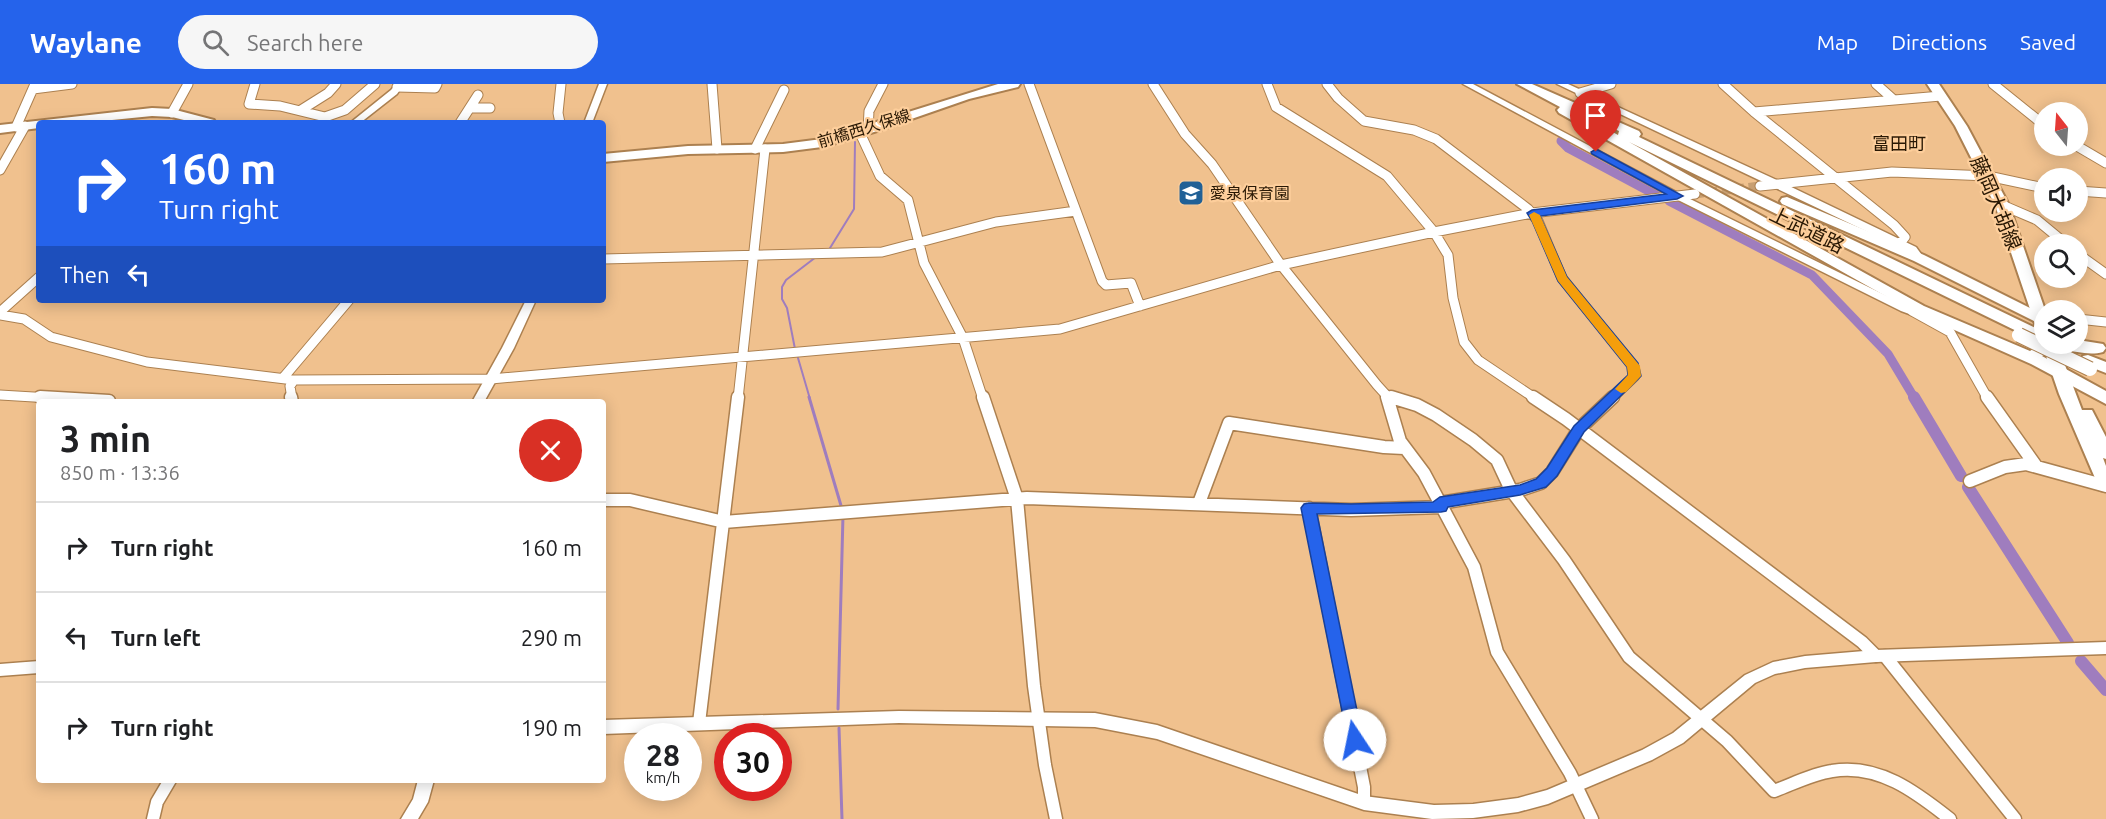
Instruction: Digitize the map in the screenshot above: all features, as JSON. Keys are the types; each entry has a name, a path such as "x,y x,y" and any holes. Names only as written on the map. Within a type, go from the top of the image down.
{"main road":[{"name":"前橋西久保線","path":"606,158 677,150 760,149 818,143 864,131 957,97 1014,84"},
{"name":"上武道路","path":"1508,84 2034,336"},
{"name":"上武道路","path":"1523,84 2019,330 2096,357 2106,369"},
{"name":"藤岡大胡線","path":"1933,84 1988,176 2002,206 2035,300"},
{"path":"1549,97 1919,258 2034,318"},
{"path":"1563,110 1916,310 2022,354 2106,398"},
{"path":"72,120 134,113 172,113 199,120"},
{"path":"0,129 36,124"},
{"path":"2022,354 2034,353"},
{"path":"2054,354 2067,394 2106,486"},
{"name":"上武道路","path":"2096,357 2106,378"},
{"path":"2062,375 2080,401 2106,453"}],"street":[{"path":"0,170 20,126 34,87 72,84"},
{"path":"172,113 188,84"},
{"path":"255,84 249,104 280,106 325,117 337,114 375,84"},
{"path":"301,110 328,93 336,84"},
{"path":"358,120 398,86 435,88 437,84"},
{"path":"559,120 561,84"},
{"path":"589,120 603,84"},
{"path":"711,84 717,149"},
{"path":"884,84 881,93 869,110 864,131 880,176 908,200 924,262 963,338 1017,499 1038,718 1056,819"},
{"path":"1029,84 1101,281 1111,285 1131,283 1140,306"},
{"path":"1153,84 1174,119 1212,164 1281,265 1319,315 1345,343 1368,375 1387,396 1404,448 1418,464 1474,567 1497,652 1577,786 1593,819"},
{"path":"1267,84 1276,107 1387,176 1434,232 1448,255 1453,298 1464,342 1478,360 1579,429 1880,656 2015,819"},
{"path":"606,500 630,500 724,522 1017,499 1199,503 1351,510 1440,505 1520,490 1541,483 1552,472 1579,429 1635,376 1634,366 1562,278 1538,221 1532,213 1436,139 1414,130 1364,121 1338,98 1327,84"},
{"path":"1467,84 1677,196 1826,271 1916,310 1950,332 1980,388 2036,466"},
{"path":"1561,84 1900,243 1912,249 1919,258"},
{"path":"1580,93 1591,87 1611,84"},
{"path":"1723,84 1904,234 1905,240 1900,243"},
{"path":"1876,84 1894,100"},
{"path":"1993,84 2034,117"},
{"path":"784,90 760,149 752,255 724,522 699,723 833,718 1095,720 1139,727 1177,738 1364,803 1434,812 1473,812 1518,806 1577,786 1664,746 1704,718 1740,686 1773,668 1804,662 1880,656 2106,648"},
{"path":"462,120 478,95"},
{"path":"1754,112 1941,96"},
{"path":"472,108 490,108"},
{"path":"2088,152 2106,163"},
{"path":"1760,186 1892,172 1988,176 2034,186"},
{"path":"2088,192 2106,193"},
{"path":"0,314 24,319 51,337 147,362 289,379 491,379 1060,329 1281,265 1434,232 1532,213 1695,194"},
{"path":"2002,206 2037,220 2054,234"},
{"path":"606,259 855,250 880,252 996,222 1076,212"},
{"path":"2088,262 2106,274"},
{"path":"0,314 36,280"},
{"path":"289,379 347,303"},
{"path":"480,399 529,303"},
{"path":"2088,320 2106,322"},
{"path":"289,379 292,399"},
{"path":"0,395 73,399"},
{"path":"1387,396 1418,405 1436,415 1473,440 1497,460 1511,490 1564,560 1629,657 1704,718 1744,755 1774,790 1832,771 1864,772 1886,777 1903,786 1950,819"},
{"path":"1199,503 1229,423 1384,447 1404,448"},
{"path":"1970,481 2013,465 2036,466 2106,486"},
{"path":"1309,508 1364,787 1364,803"},
{"path":"0,670 36,667"},
{"path":"606,727 624,726"},
{"path":"153,819 157,802 168,783"},
{"path":"409,819 420,802 425,783"}],"waterway":[{"path":"1561,141 1568,148 1656,195"},
{"path":"830,248 854,209 855,142"},
{"path":"1669,201 1812,275 1888,354 1915,399"},
{"path":"795,349 787,308 782,299 782,287 786,280 816,257"},
{"path":"798,358 810,399"},
{"path":"809,397 842,509"},
{"path":"1914,397 1961,476"},
{"path":"1968,487 2068,643"},
{"path":"838,709 843,515"},
{"path":"2081,661 2106,690"},
{"path":"839,728 842,819"}],"tunnel":[{"path":"1695,194 1760,186"}],"slow traffic":[{"path":"1534,215 1562,278 1634,366 1635,376 1621,389"}],"place":[{"name":"愛泉保育園","path":"1191,193"}],"district":[{"name":"富田町","path":"1899,144"}],"route":[{"path":"1355,740 1309,508 1351,510 1441,507 1440,503 1520,490 1541,483 1552,472 1579,429 1635,376 1634,366 1562,278 1538,221 1532,213 1677,196 1596,152"}]}
